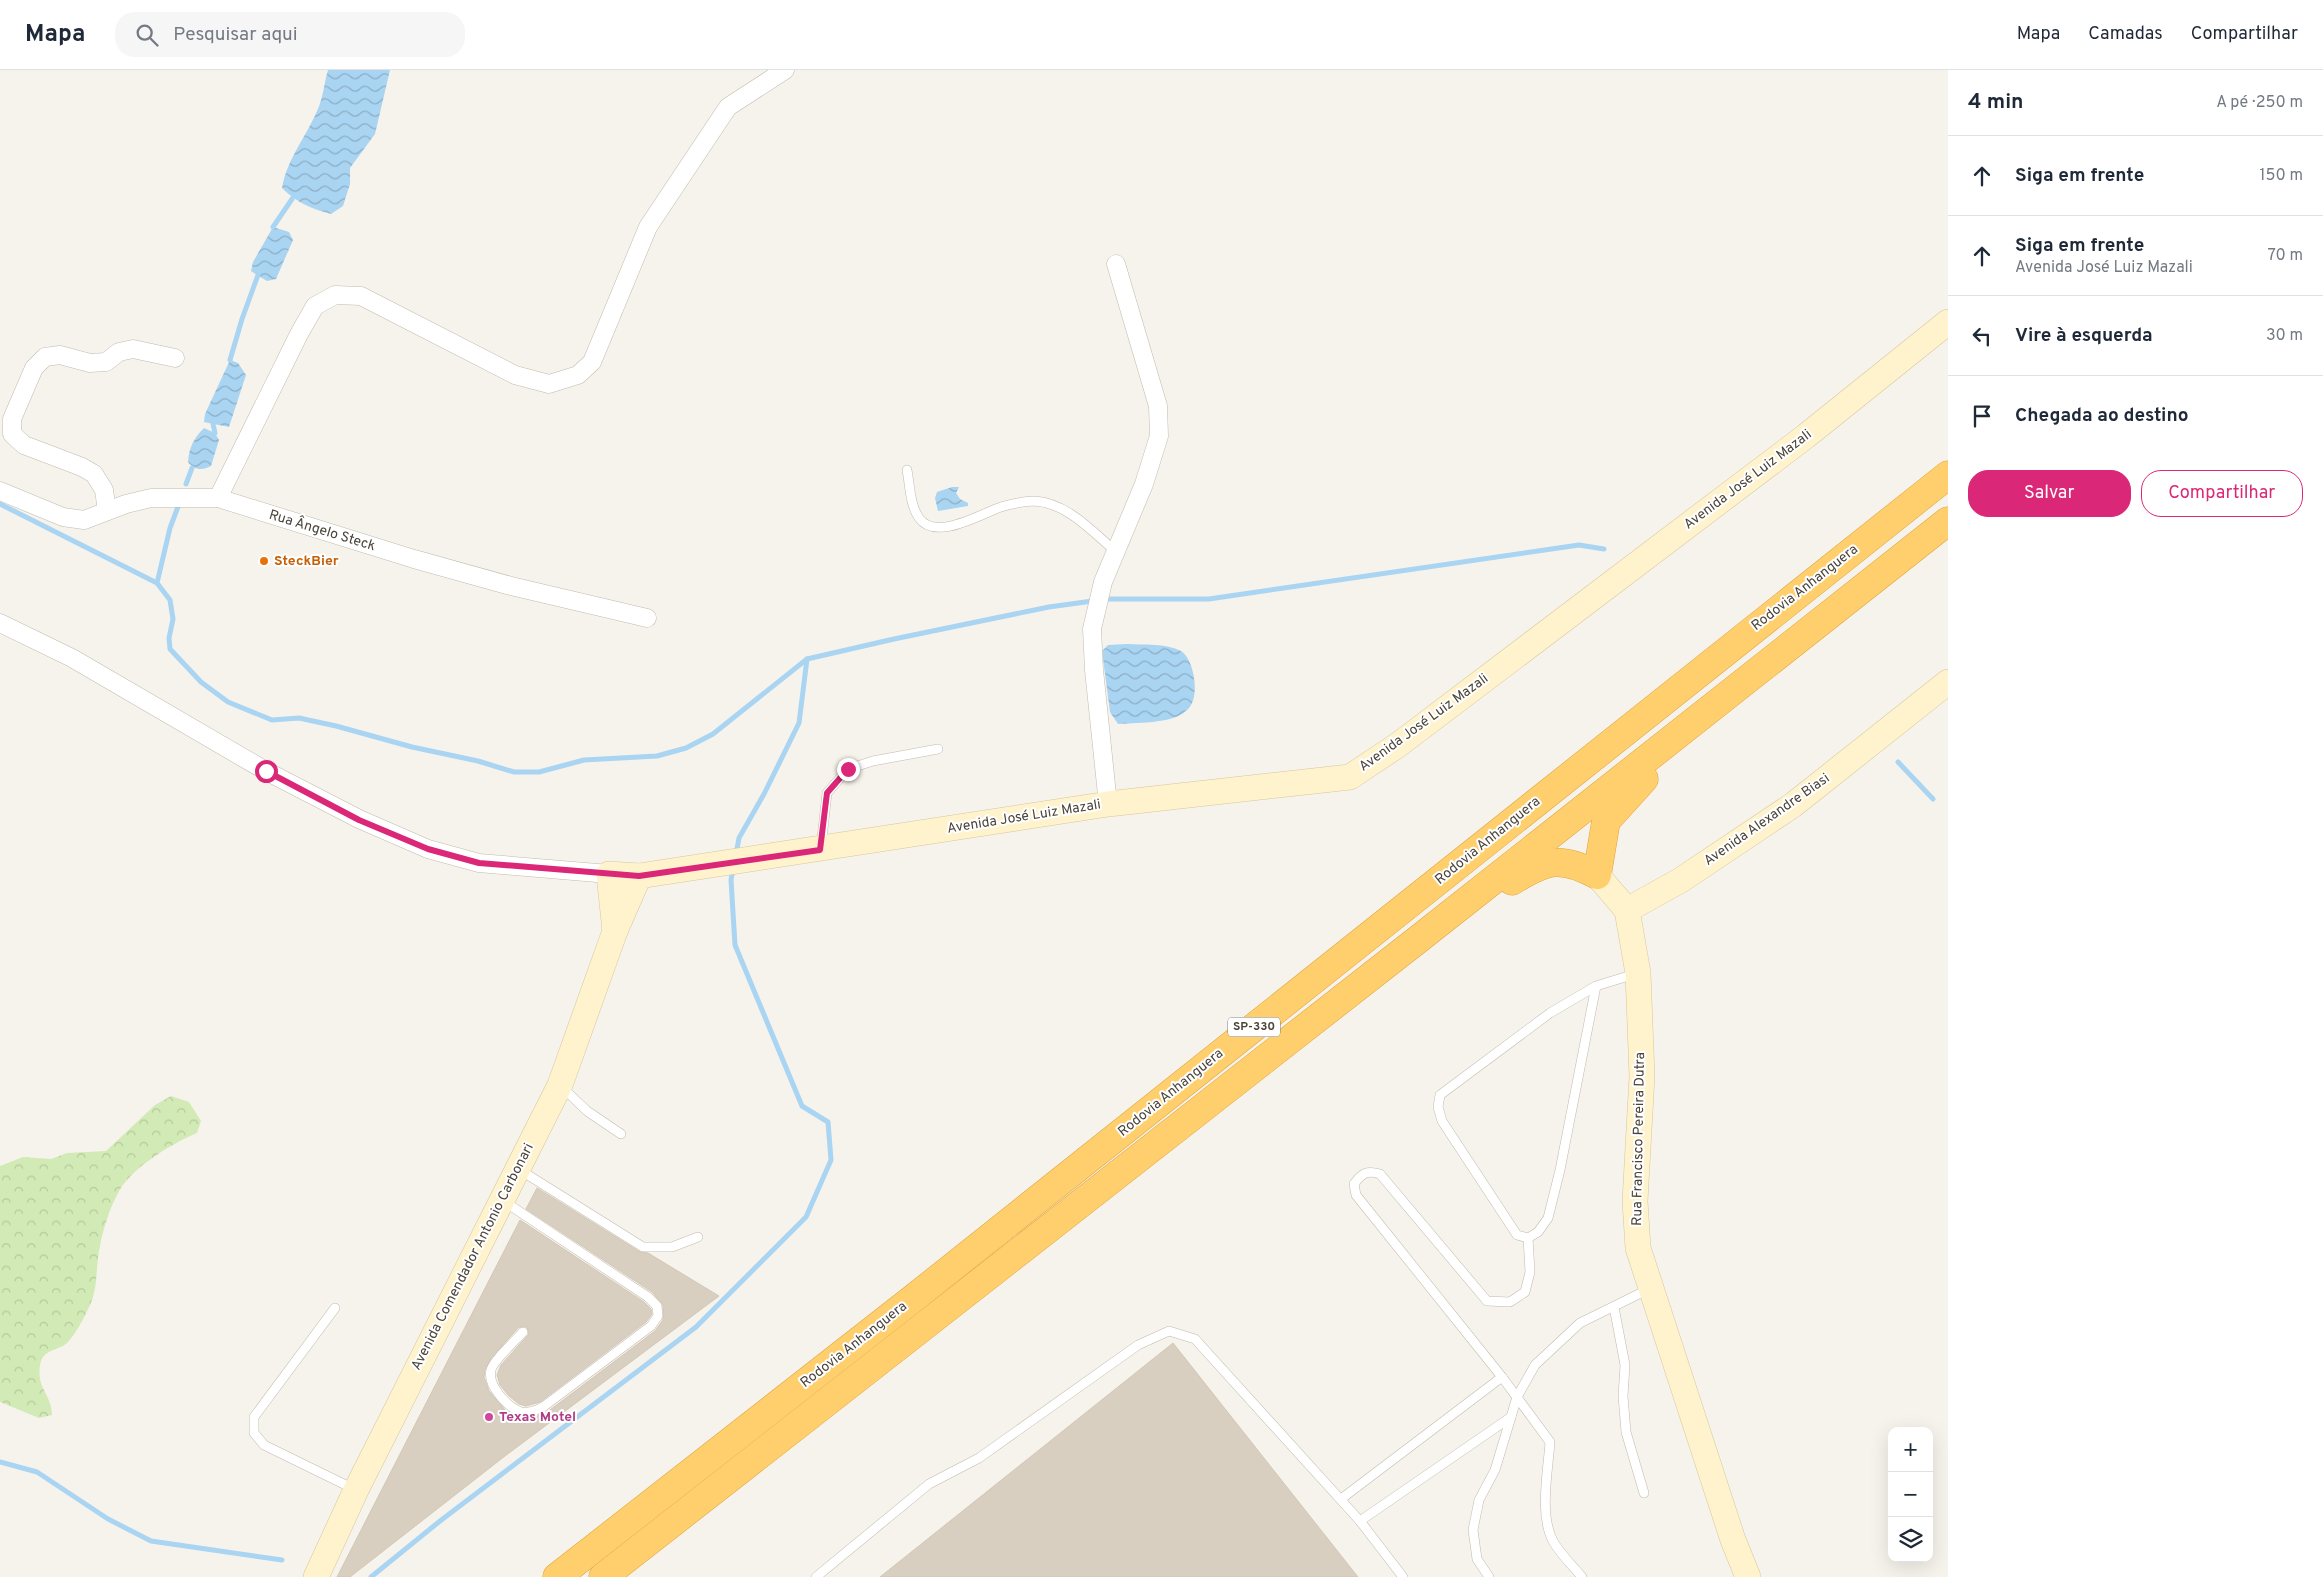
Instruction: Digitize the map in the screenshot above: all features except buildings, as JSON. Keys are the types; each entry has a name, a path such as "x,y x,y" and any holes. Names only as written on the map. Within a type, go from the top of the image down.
{"highway":[{"name":"Rodovia Anhanguera","path":"557,1577 903,1307 1948,475"},
{"name":"Rodovia Anhanguera","path":"604,1577 1416,942 1948,521"},
{"path":"1416,942 1535,867 1557,862 1576,864 1597,875 1606,821 1630,792 1750,678"}],"main road":[{"name":"Avenida José Luiz Mazali","path":"609,874 639,876 820,850 1108,804 1350,776 1406,739 1783,454 1948,322"},
{"name":"Avenida Alexandre Biasi","path":"1627,910 1681,880 1793,805 1948,682"},
{"name":"Avenida Comendador Antonio Carbonari","path":"609,874 616,931"},
{"path":"1597,875 1627,910"},
{"name":"Avenida Comendador Antonio Carbonari","path":"316,1577 356,1490 560,1085 616,931 639,876"},
{"name":"Rua Francisco Pereira Dutra","path":"1627,910 1638,973 1642,1076 1635,1201 1638,1248 1730,1531 1748,1577"}],"street":[{"path":"218,498 315,306 335,295 361,296 515,375 549,384 578,375 592,362 648,227 728,107 786,70"},
{"path":"1108,804 1094,670 1092,629 1103,582 1144,484 1158,436 1158,406 1116,264"},
{"path":"107,511 104,490 94,474 82,466 24,445 12,434 12,419 34,368 45,357 60,355 90,363 106,362 119,352 133,350 175,358"},
{"name":"Rua Ângelo Steck","path":"0,491 63,517 84,520 126,504 151,498 218,498 493,582 647,618"},
{"path":"0,623 72,658 274,775 359,820 428,849 479,863 609,874"}],"lane":[{"path":"907,470 914,507 920,520 931,526 949,527 1002,507 1035,501 1061,509 1080,521 1116,551"},
{"path":"820,850 827,793 848,769 873,761 938,749"},
{"path":"1596,986 1560,1170 1548,1218 1538,1232 1528,1238 1517,1235 1442,1121 1438,1107 1440,1095 1550,1013 1596,986 1638,973"},
{"path":"560,1085 587,1111 622,1134"},
{"path":"518,1169 643,1247 672,1247 698,1237"},
{"path":"1528,1238 1530,1272 1525,1292 1510,1302 1487,1301 1380,1174 1369,1171 1362,1174 1354,1184 1356,1195 1502,1377 1550,1442 1546,1494 1547,1523 1553,1541 1582,1577"},
{"path":"502,1200 648,1297 657,1306 658,1316 651,1326 543,1407 531,1412 521,1412 510,1405 494,1387 490,1378 491,1368 523,1332"},
{"path":"1489,1577 1477,1559 1473,1530 1479,1500 1495,1470 1517,1397 1534,1365 1580,1323 1651,1288"},
{"path":"1614,1307 1625,1365 1623,1396 1626,1432 1644,1493"},
{"path":"334,1308 254,1417 254,1433 264,1445 356,1490"},
{"path":"816,1577 929,1484 979,1458 1138,1345 1169,1331 1195,1339 1341,1499 1403,1577"},
{"path":"1341,1499 1502,1377"},
{"path":"1360,1521 1511,1416"}],"green space":[{"path":"171,1096 189,1102 201,1121 197,1133 152,1158 131,1176 117,1195 103,1233 98,1254 94,1294 91,1302 74,1335 65,1345 46,1354 41,1361 39,1370 41,1384 49,1401 52,1415 39,1418 0,1402 0,1166 23,1157 51,1159 67,1153 106,1151 155,1105"}],"water":[{"path":"328,70 390,70 375,134 350,168 350,184 343,206 331,214 305,205 293,198 282,188 284,177 292,158 313,121 319,106"},
{"path":"273,227 289,232 293,240 276,279 267,281 251,271 253,262"},
{"path":"230,360 238,363 246,375 229,427 204,422 205,414"},
{"path":"204,428 215,433 219,440 211,466 198,469 188,462 194,440"},
{"path":"952,487 959,487 956,493 960,499 968,503 968,506 938,511 935,498 937,492"},
{"path":"1127,644 1175,648 1185,655 1192,668 1195,685 1193,700 1186,711 1167,720 1118,724 1110,712 1102,651 1108,645"}],"waterway":[{"path":"273,227 292,199"},
{"path":"230,360 258,275"},
{"path":"213,424 215,433"},
{"path":"186,484 192,468"},
{"path":"0,504 157,583 170,600 173,619 169,638 170,649 201,682 228,702 272,720 299,718 412,747 478,761 514,772 539,772 584,760 657,756 686,748 713,734 807,659 1049,607 1107,599 1209,599 1579,545 1604,549"},
{"path":"157,583 170,528 179,504"},
{"path":"736,854 739,838 764,794 799,723 807,659"},
{"path":"1898,762 1933,799"},
{"path":"371,1577 440,1521 696,1327 806,1217 831,1160 828,1122 802,1106 735,945 731,880 733,869"},
{"path":"0,1462 37,1472 108,1519 151,1541 282,1560"}],"place":[{"name":"SteckBier","path":"264,561"},
{"name":"Texas Motel","path":"489,1417"}],"route":[{"path":"266,771 359,820 428,849 479,863 639,876 820,850 827,793 848,769"}]}
